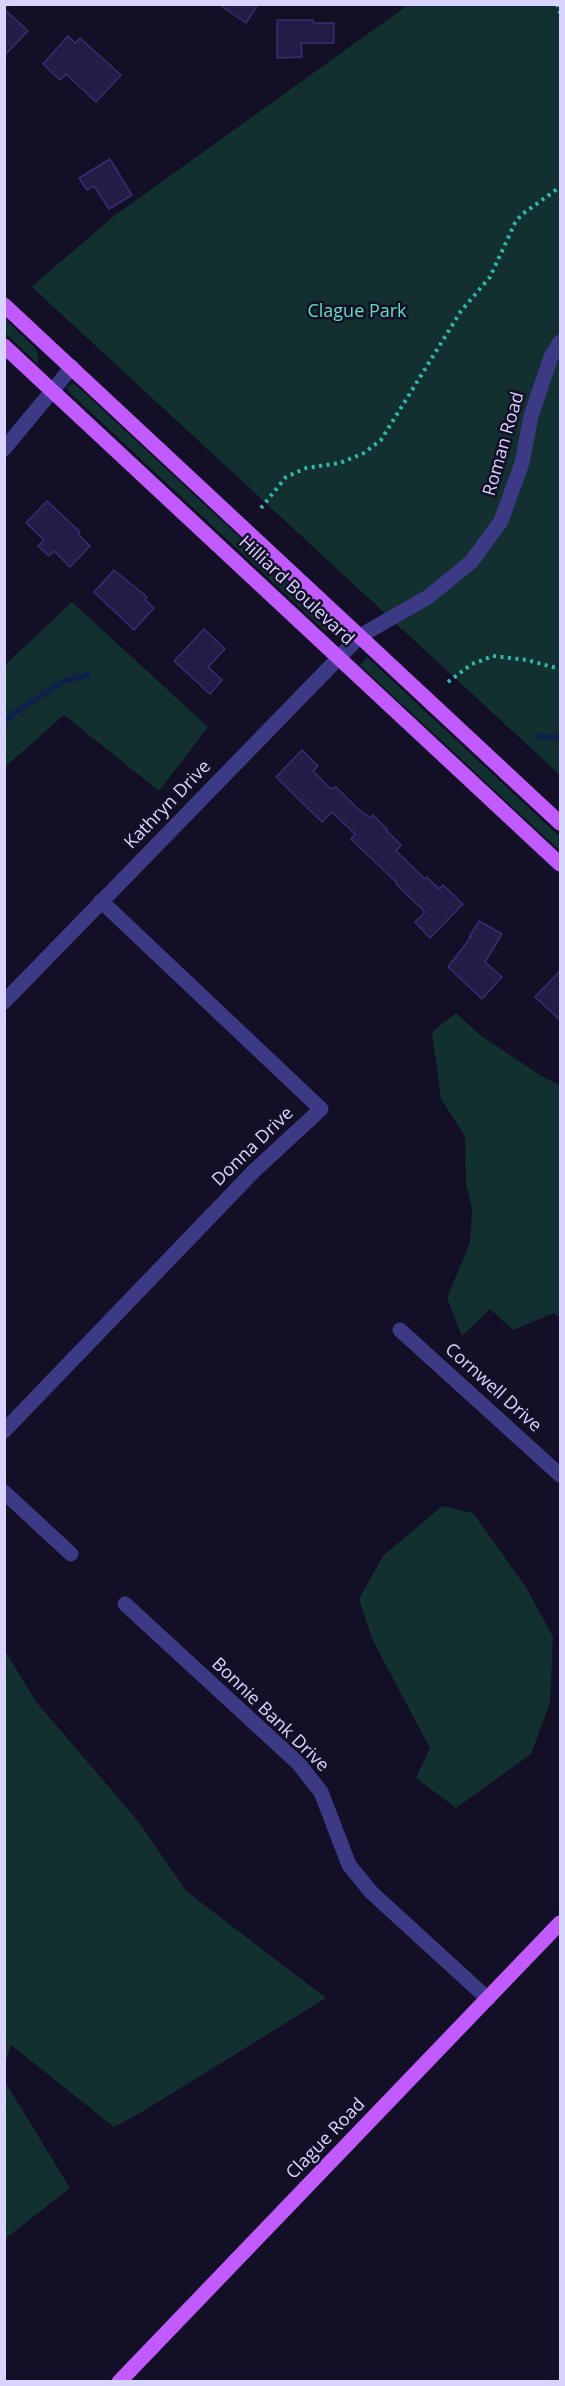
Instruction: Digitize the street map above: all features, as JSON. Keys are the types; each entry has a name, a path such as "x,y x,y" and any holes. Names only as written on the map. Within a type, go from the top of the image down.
{"main road":[{"name":"Hilliard Boulevard","path":"4,305 561,823"},
{"name":"Hilliard Boulevard","path":"4,346 561,864"},
{"name":"Clague Road","path":"119,2382 561,1923"}],"street":[{"name":"Roman Road","path":"360,636 428,597 471,562 501,521 522,464 531,416 551,357 561,342"},
{"path":"4,449 72,367"},
{"name":"Kathryn Drive","path":"4,1002 360,636"},
{"name":"Donna Drive","path":"4,1431 254,1171 321,1109 101,901"},
{"name":"Cornwell Drive","path":"400,1330 561,1475"},
{"path":"4,1491 71,1554"},
{"name":"Bonnie Bank Drive","path":"125,1604 299,1764 321,1792 349,1865 371,1893 488,1999"}],"path":[{"path":"557,4 561,13"},
{"path":"261,507 286,477 306,468 339,463 364,453 381,440 461,311 490,277 515,222 521,215 561,187"},
{"path":"448,682 472,664 493,656 527,660 561,669"}],"green space":[{"name":"Clague Park","path":"408,5 560,5 560,775 32,287 29,289 114,216"},
{"path":"5,319 35,348 38,354 38,364 5,333"},
{"path":"72,383 331,622 332,628 328,631 324,630 68,391 67,387"},
{"path":"72,602 208,727 159,791 64,715 5,767 5,665"},
{"path":"367,657 560,837 560,851 360,665"},
{"path":"456,1013 480,1035 543,1077 560,1085 560,1318 554,1313 513,1330 490,1309 462,1336 447,1298 470,1242 472,1209 466,1183 465,1136 441,1099 432,1032"},
{"path":"442,1506 473,1513 526,1587 553,1637 550,1703 531,1754 456,1808 416,1778 430,1748 373,1641 359,1599 383,1556"},
{"path":"5,1651 37,1703 138,1821 186,1891 326,1998 114,2127 11,2045 5,2064"},
{"path":"4,2080 70,2188 5,2239 4,2239"}],"building":[{"path":"218,4 258,4 246,23"},
{"path":"4,9 28,31 4,56"},
{"path":"277,20 313,20 313,23 334,23 334,43 301,43 302,57 277,58"},
{"path":"68,36 75,43 80,38 121,75 96,102 66,74 60,80 43,64"},
{"path":"110,159 132,195 109,209 94,186 87,190 79,178"},
{"path":"47,501 80,532 78,534 90,546 70,567 54,551 49,556 38,546 44,540 26,523"},
{"path":"114,570 147,597 145,600 154,608 134,630 94,592"},
{"path":"204,629 225,649 208,667 222,680 210,694 174,661"},
{"path":"302,750 318,766 313,771 331,789 336,787 356,807 370,818 373,815 387,829 401,845 396,851 425,879 427,877 439,889 443,885 463,904 430,938 415,922 425,912 351,839 355,834 332,812 322,822 276,777"},
{"path":"479,921 502,934 485,962 502,977 482,999 448,967 471,937 469,937"},
{"path":"561,970 561,1021 535,997"}],"waterway":[{"path":"4,722 64,681 88,675"},
{"path":"538,736 560,738"}]}
